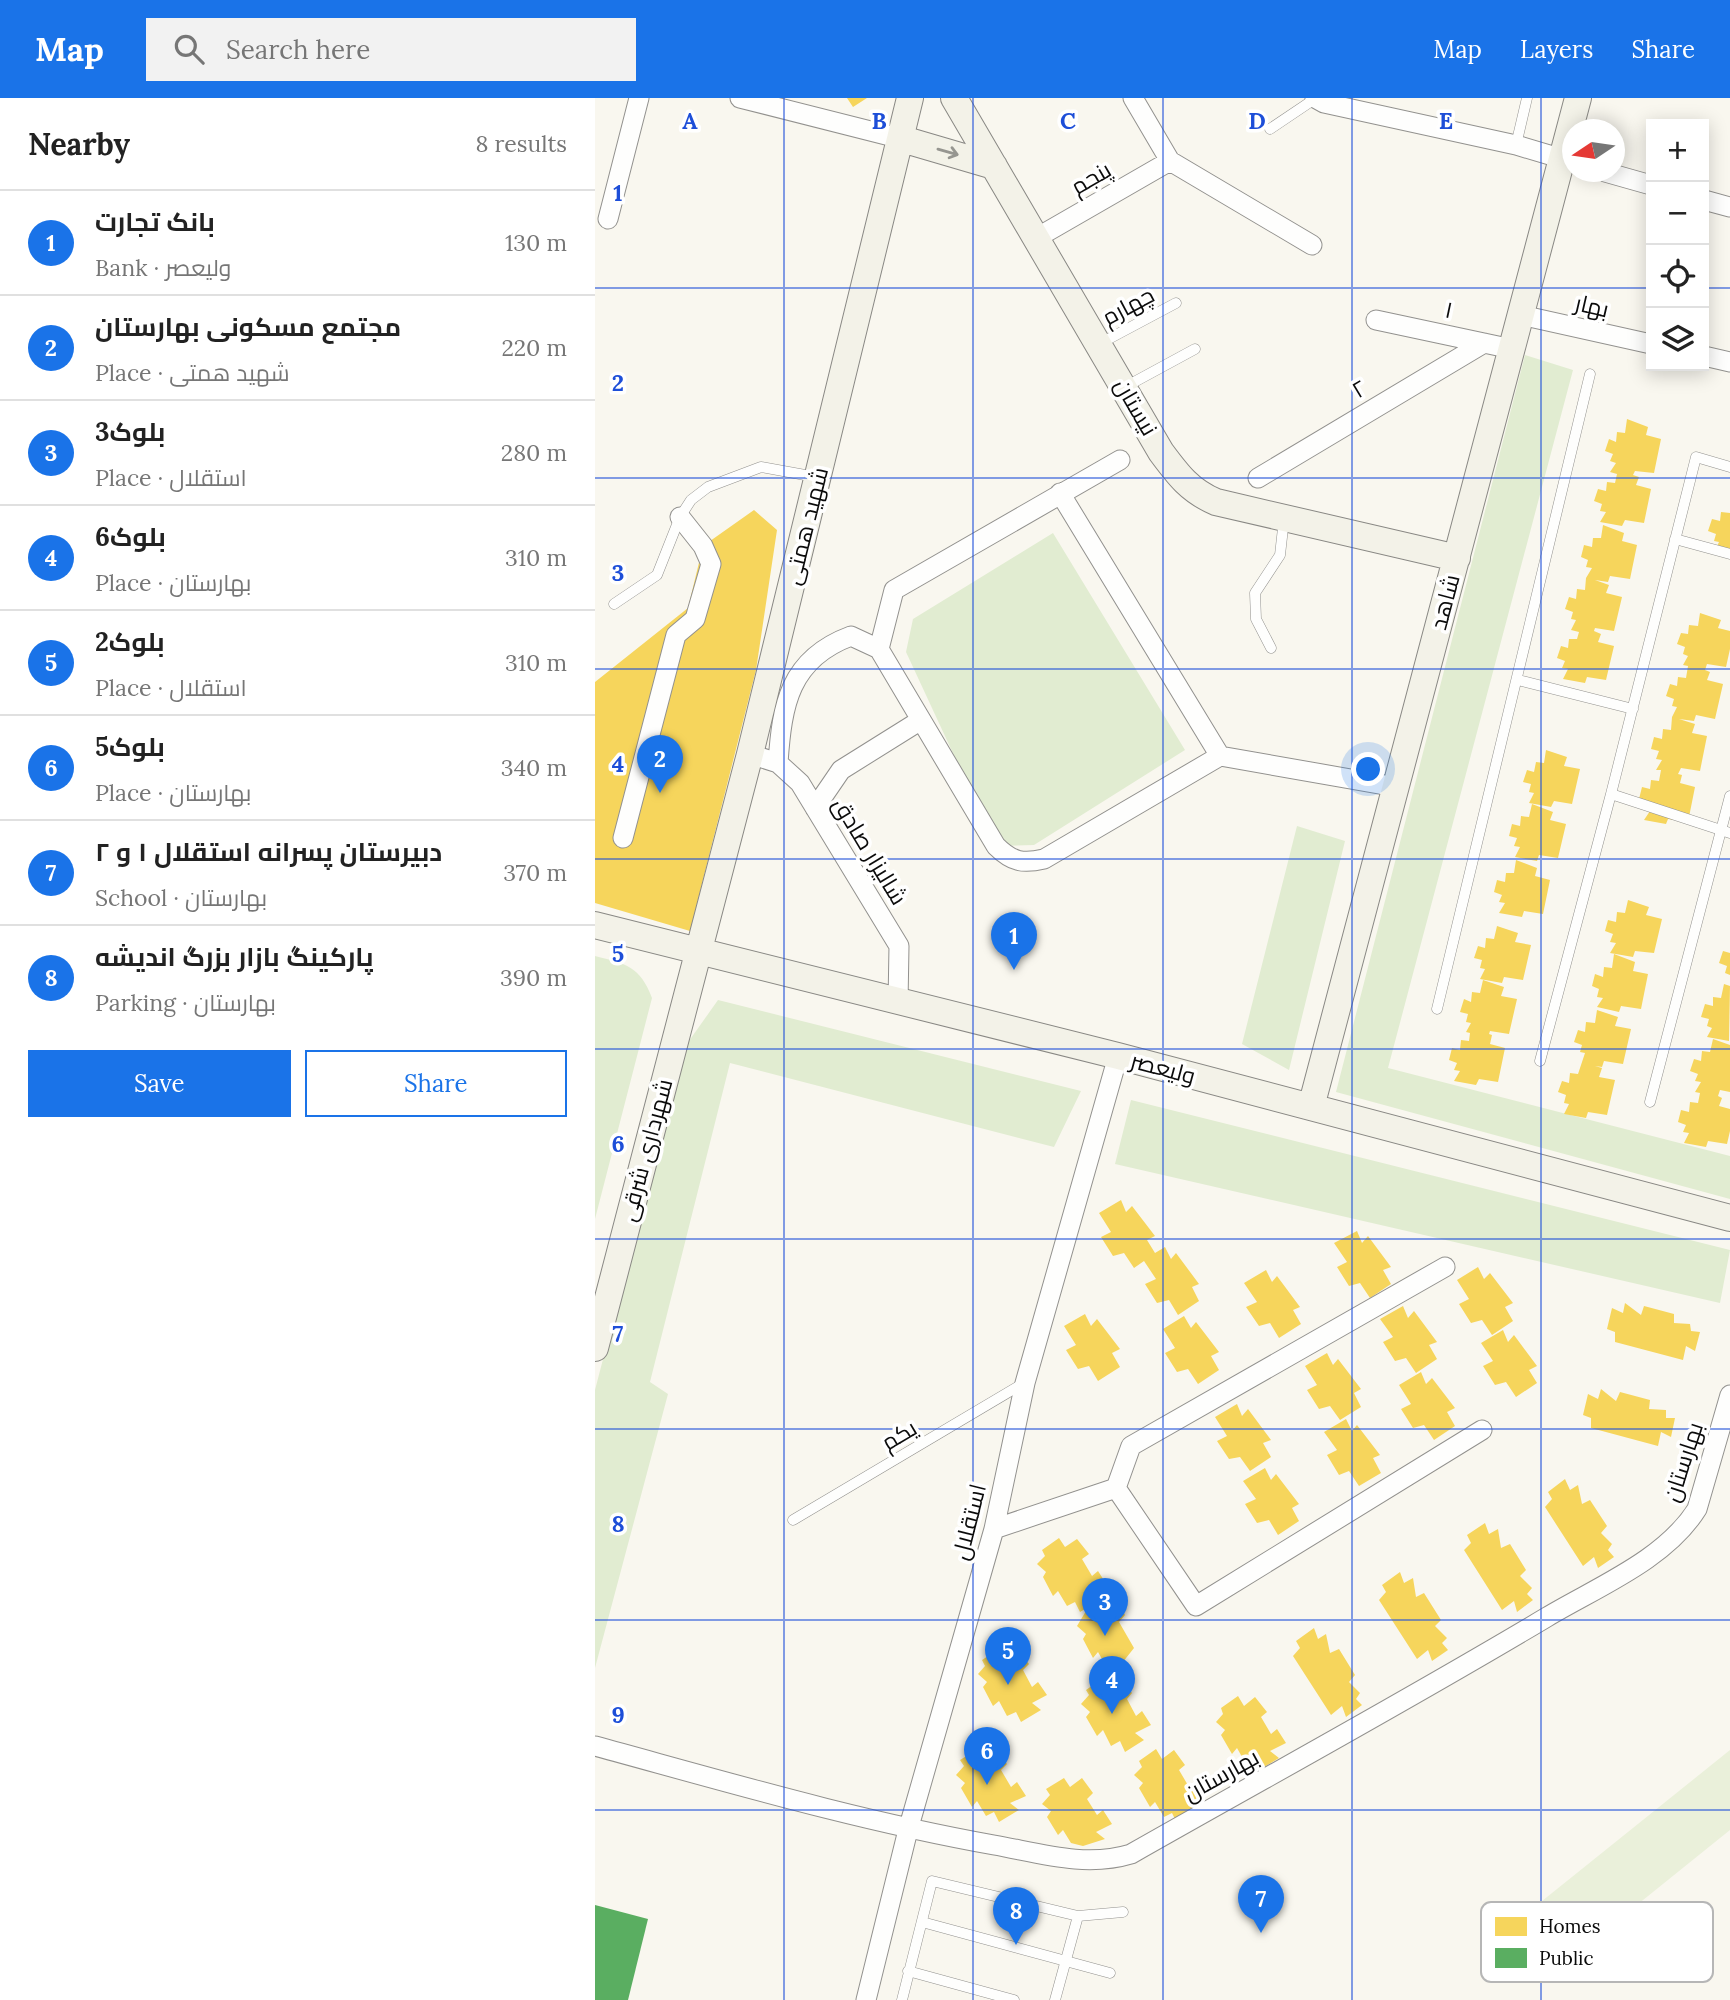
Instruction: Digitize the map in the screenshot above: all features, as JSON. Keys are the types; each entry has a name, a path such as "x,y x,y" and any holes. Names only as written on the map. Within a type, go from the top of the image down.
{"main road":[{"name":"شهید همتی","path":"698,952 750,754 910,98"},
{"name":"نيستان","path":"954,98 1038,237 1161,452 1190,489 1216,502 1457,558"},
{"name":"شاهد","path":"1574,119 1578,98"},
{"path":"902,139 994,166"},
{"name":"شاهد","path":"1311,1107 1521,315 1562,178"},
{"name":"ولیعصر","path":"595,925 1118,1056 1730,1218"},
{"name":"شهرداری شرقی","path":"595,1348 698,952"}],"street":[{"path":"608,219 639,98"},
{"path":"740,98 902,139"},
{"path":"1133,98 1170,161 1312,245"},
{"path":"1315,98 1324,103 1515,145 1562,159"},
{"name":"پنجم","path":"1038,237 1170,161"},
{"path":"1625,178 1646,184"},
{"path":"1709,201 1730,207"},
{"name":"بهار","path":"1521,315 1646,343"},
{"name":"۱","path":"1376,320 1512,349"},
{"name":"۲","path":"1258,478 1484,343"},
{"path":"1709,357 1730,362"},
{"path":"879,649 894,590 1120,460"},
{"path":"1060,493 1220,756"},
{"path":"623,838 676,635 695,619 711,564 703,546 680,517"},
{"path":"778,763 782,711 799,676 815,656 830,644 851,636 879,649 996,846 1008,859 1025,863 1044,859 1220,756 1396,787"},
{"path":"815,808 841,770 922,720"},
{"name":"شالیزار صادق","path":"750,754 778,763 800,783 899,946 898,1003"},
{"name":"استقلال","path":"866,2000 908,1830 994,1529 1025,1382 1118,1056"},
{"path":"1116,1488 1131,1446 1445,1267"},
{"name":"بهارستان","path":"595,1746 908,1830 1070,1859 1100,1860 1131,1854 1490,1651 1658,1549 1685,1525 1697,1509 1730,1395"},
{"path":"1116,1488 1196,1606 1482,1430"},
{"path":"994,1529 1116,1488"}],"lane":[{"path":"1270,129 1315,98"},
{"path":"1515,145 1527,98"},
{"name":"چهارم","path":"1099,344 1176,303"},
{"path":"1124,387 1195,349"},
{"path":"1437,1009 1590,374"},
{"path":"1540,1061 1696,457 1730,467"},
{"path":"614,604 657,575 680,517 691,500 708,487 761,467 818,477"},
{"path":"1271,648 1256,619 1255,593 1260,580 1280,555 1285,518"},
{"path":"1675,539 1730,554"},
{"path":"1518,680 1633,709"},
{"path":"1611,794 1726,831"},
{"path":"1650,1102 1726,831 1730,796"},
{"name":"یکم","path":"793,1520 1025,1382"},
{"path":"902,2000 932,1881 1078,1916 1123,1912"},
{"path":"1055,2000 1078,1916"},
{"path":"922,1922 1110,1973"},
{"path":"908,1971 1014,2000"}],"green space":[{"path":"1525,355 1573,370 1388,1068 1730,1156 1730,1199 1336,1092"},
{"path":"1053,533 1185,750 1034,845 996,846 906,652 913,619"},
{"path":"1297,826 1345,841 1289,1070 1242,1044"},
{"path":"595,956 631,968 642,979 652,998 595,1219"},
{"path":"718,1000 1081,1091 1054,1147 730,1063 650,1382 668,1394 595,1668 595,1390 684,1048"},
{"path":"1131,1100 1730,1250 1720,1303 1115,1164"},
{"path":"1730,1750 1730,1830 1641,1902 1541,1902"}],"building: Homes":[{"path":"847,98 867,98 853,107"},
{"path":"1627,419 1648,427 1646,435 1661,439 1654,473 1635,471 1633,475 1639,477 1636,485 1651,489 1644,523 1625,520 1622,526 1600,522 1606,512 1600,511 1602,504 1594,501 1598,489 1606,491 1607,482 1615,483 1617,474 1610,472 1616,463 1610,461 1613,454 1605,451 1609,439 1616,442 1617,432 1625,433"},
{"path":"754,510 777,530 756,670 690,931 595,903 595,682 688,608 703,546"},
{"path":"1721,512 1730,513 1730,555 1714,552 1719,542 1714,541 1716,534 1708,531 1712,519 1720,521"},
{"path":"1603,525 1624,533 1622,541 1637,545 1630,579 1610,576 1608,582 1595,580 1609,585 1606,593 1622,597 1614,631 1595,628 1594,631 1601,634 1598,642 1614,646 1606,680 1587,677 1585,683 1563,679 1568,669 1562,668 1565,661 1557,658 1561,646 1568,648 1569,639 1577,639 1579,632 1571,630 1576,620 1571,619 1573,612 1565,609 1569,597 1576,599 1577,589 1585,590 1586,578 1592,568 1586,567 1588,560 1581,557 1584,545 1592,547 1593,538 1601,538"},
{"path":"1700,613 1721,620 1718,628 1730,631 1730,649 1726,667 1707,664 1705,670 1710,672 1707,680 1723,684 1715,719 1696,715 1694,721 1679,719 1695,724 1692,733 1707,736 1700,771 1681,768 1678,774 1682,775 1680,783 1695,787 1688,822 1668,819 1666,824 1644,820 1650,811 1639,799 1642,787 1650,789 1651,780 1659,781 1661,770 1656,770 1662,760 1656,759 1659,751 1651,749 1654,737 1662,739 1663,729 1671,730 1672,717 1677,707 1672,706 1674,699 1666,696 1670,684 1677,686 1678,677 1686,678 1688,666 1683,665 1688,656 1683,654 1685,647 1677,644 1681,633 1688,634 1689,625 1698,626"},
{"path":"1546,750 1567,757 1564,766 1580,769 1572,804 1554,801 1551,807 1529,803 1534,793 1529,792 1531,784 1523,782 1527,770 1534,772 1536,762 1544,763"},
{"path":"1532,804 1553,812 1550,820 1566,824 1558,858 1539,855 1537,861 1515,857 1520,847 1514,846 1517,838 1509,836 1512,824 1520,826 1521,816 1529,817"},
{"path":"1516,860 1537,868 1535,876 1550,880 1543,914 1524,911 1522,917 1499,913 1505,903 1499,902 1502,895 1494,892 1497,880 1505,882 1506,873 1514,873"},
{"path":"1628,900 1649,907 1646,915 1662,919 1654,953 1635,951 1633,957 1610,953 1616,943 1610,942 1613,934 1605,931 1608,920 1616,922 1617,912 1625,913"},
{"path":"1497,926 1518,933 1515,942 1531,945 1523,980 1504,977 1502,983 1480,979 1485,969 1480,968 1482,960 1474,958 1478,946 1485,948 1486,938 1494,939"},
{"path":"1723,951 1730,953 1730,975 1725,973 1727,966 1719,963"},
{"path":"1614,954 1635,962 1633,971 1648,974 1641,1009 1621,1006 1619,1012 1597,1007 1603,998 1597,997 1599,989 1592,986 1595,974 1603,977 1604,967 1612,968"},
{"path":"1483,980 1504,987 1501,996 1517,999 1509,1034 1490,1031 1489,1034 1492,1035 1490,1044 1505,1048 1498,1082 1479,1079 1476,1085 1454,1081 1460,1071 1454,1070 1457,1063 1449,1060 1452,1048 1460,1050 1461,1040 1469,1041 1470,1033 1466,1032 1471,1023 1466,1022 1468,1014 1460,1012 1464,999 1471,1002 1472,992 1480,993"},
{"path":"1724,984 1730,986 1729,1041 1707,1037 1712,1028 1707,1026 1709,1019 1701,1017 1705,1004 1713,1006 1713,997 1721,998"},
{"path":"1597,1010 1618,1017 1615,1026 1631,1029 1623,1064 1604,1061 1602,1067 1595,1066 1602,1068 1599,1077 1615,1080 1607,1115 1588,1112 1586,1118 1564,1114 1569,1104 1564,1103 1566,1095 1558,1092 1562,1081 1569,1083 1570,1073 1578,1074 1585,1053 1580,1052 1582,1045 1574,1042 1578,1030 1585,1032 1586,1022 1595,1023"},
{"path":"1713,1039 1730,1045 1730,1092 1720,1090 1718,1096 1722,1098 1719,1106 1730,1109 1730,1131 1727,1144 1708,1141 1706,1147 1684,1143 1689,1133 1683,1132 1686,1125 1678,1122 1681,1110 1689,1112 1690,1102 1698,1103 1700,1093 1695,1092 1701,1082 1695,1081 1698,1074 1690,1071 1694,1059 1701,1061 1702,1051 1710,1052"},
{"path":"1121,1200 1126,1212 1132,1206 1155,1236 1147,1240 1155,1253 1165,1247 1171,1259 1176,1253 1199,1284 1192,1287 1199,1301 1178,1315 1169,1300 1157,1303 1145,1284 1156,1279 1144,1261 1134,1268 1124,1253 1113,1256 1101,1237 1111,1232 1099,1213"},
{"path":"1357,1231 1362,1243 1368,1236 1391,1267 1383,1270 1391,1284 1370,1298 1360,1283 1349,1286 1337,1267 1347,1262 1334,1243"},
{"path":"1478,1267 1484,1279 1490,1273 1513,1303 1505,1307 1513,1321 1492,1335 1482,1320 1471,1323 1459,1304 1469,1299 1457,1280"},
{"path":"1266,1270 1272,1282 1277,1276 1300,1307 1293,1310 1301,1324 1279,1338 1270,1323 1259,1326 1246,1307 1257,1302 1244,1283"},
{"path":"1625,1303 1641,1315 1644,1306 1674,1314 1674,1323 1690,1324 1691,1331 1700,1332 1695,1351 1686,1346 1683,1360 1615,1342 1615,1332 1607,1329 1612,1308 1623,1313"},
{"path":"1403,1306 1408,1318 1414,1311 1437,1342 1429,1345 1437,1359 1416,1373 1406,1358 1395,1361 1383,1342 1393,1337 1380,1319"},
{"path":"1085,1314 1091,1326 1097,1319 1120,1349 1112,1353 1120,1367 1098,1381 1089,1366 1078,1369 1066,1350 1076,1345 1064,1326"},
{"path":"1184,1316 1191,1328 1196,1322 1219,1352 1211,1356 1219,1370 1198,1384 1188,1369 1177,1372 1165,1353 1175,1348 1163,1329"},
{"path":"1503,1330 1508,1342 1514,1335 1537,1366 1529,1370 1537,1383 1516,1397 1506,1382 1495,1385 1483,1366 1493,1361 1481,1343"},
{"path":"1327,1353 1333,1365 1338,1359 1361,1389 1354,1393 1361,1407 1340,1420 1330,1406 1319,1409 1307,1390 1317,1385 1305,1366"},
{"path":"1421,1372 1426,1384 1432,1378 1455,1408 1447,1412 1455,1426 1434,1440 1424,1425 1413,1428 1401,1409 1411,1404 1399,1385"},
{"path":"1601,1389 1616,1401 1620,1392 1650,1400 1649,1409 1666,1410 1666,1418 1675,1418 1671,1437 1661,1432 1658,1446 1591,1428 1591,1418 1583,1415 1588,1394 1598,1399"},
{"path":"1237,1404 1242,1416 1248,1409 1271,1440 1263,1443 1271,1457 1250,1471 1240,1457 1229,1459 1217,1441 1227,1436 1215,1417"},
{"path":"1346,1419 1352,1431 1357,1425 1380,1455 1373,1458 1381,1473 1359,1486 1349,1471 1339,1475 1327,1455 1337,1450 1324,1432"},
{"path":"1265,1468 1271,1480 1276,1474 1299,1504 1292,1508 1299,1521 1278,1535 1269,1520 1257,1523 1245,1504 1256,1499 1243,1481"},
{"path":"1565,1479 1570,1490 1578,1485 1582,1504 1590,1500 1607,1526 1601,1533 1612,1544 1608,1550 1614,1557 1598,1568 1594,1557 1583,1566 1545,1507 1552,1499 1548,1492"},
{"path":"1485,1523 1489,1534 1498,1529 1501,1548 1510,1544 1526,1570 1520,1576 1532,1588 1527,1594 1533,1600 1517,1612 1514,1601 1502,1610 1464,1550 1471,1543 1467,1535"},
{"path":"1059,1538 1065,1547 1077,1539 1089,1554 1082,1559 1092,1576 1098,1571 1107,1585 1091,1593 1100,1600 1080,1612 1075,1602 1067,1606 1058,1591 1053,1596 1043,1577 1046,1572 1037,1564 1045,1556 1042,1550"},
{"path":"1400,1572 1404,1583 1413,1578 1416,1597 1424,1593 1441,1620 1435,1626 1447,1638 1442,1643 1448,1650 1432,1661 1428,1650 1417,1659 1379,1600 1386,1592 1382,1585"},
{"path":"1117,1601 1125,1615 1119,1622 1134,1648 1115,1672 1115,1663 1107,1668 1098,1652 1093,1658 1083,1639 1086,1634 1077,1626 1086,1611 1101,1603 1105,1609"},
{"path":"1314,1628 1318,1639 1326,1634 1330,1653 1339,1649 1355,1675 1349,1682 1360,1693 1356,1699 1362,1705 1346,1717 1342,1706 1331,1715 1293,1656 1300,1648 1296,1641"},
{"path":"999,1649 1005,1658 1017,1650 1029,1664 1023,1670 1032,1687 1038,1682 1047,1695 1032,1703 1041,1710 1021,1722 1016,1712 1007,1716 999,1701 993,1706 983,1687 987,1682 978,1674 985,1666 982,1660"},
{"path":"1103,1678 1109,1687 1121,1679 1132,1693 1127,1699 1136,1716 1142,1711 1151,1725 1135,1733 1144,1740 1125,1752 1120,1741 1111,1746 1103,1730 1097,1736 1086,1717 1090,1712 1081,1704 1089,1695 1086,1690"},
{"path":"1238,1696 1244,1706 1255,1697 1267,1712 1261,1717 1271,1734 1277,1729 1286,1743 1270,1751 1279,1758 1259,1770 1254,1760 1246,1764 1237,1748 1232,1754 1221,1735 1225,1730 1216,1722 1223,1714 1221,1708"},
{"path":"978,1749 984,1758 995,1750 1007,1764 1001,1770 1011,1787 1017,1782 1026,1796 1010,1803 1019,1810 999,1822 994,1812 986,1816 977,1801 972,1807 961,1788 965,1783 956,1775 964,1766 960,1760"},
{"path":"1156,1749 1162,1759 1174,1750 1185,1765 1179,1770 1189,1787 1195,1783 1204,1796 1188,1804 1197,1811 1177,1823 1172,1813 1164,1817 1155,1802 1150,1807 1139,1788 1143,1783 1134,1775 1142,1767 1139,1761"},
{"path":"1064,1778 1070,1787 1082,1778 1093,1793 1087,1799 1097,1815 1103,1810 1112,1824 1096,1832 1105,1839 1083,1846 1071,1843 1063,1830 1058,1835 1047,1817 1051,1811 1042,1804 1050,1795 1046,1789"}],"building: Public":[{"path":"595,1905 648,1919 628,2000 595,2000"}],"place":[{"name":"مجتمع مسکونی بهارستان","path":"660,793"},
{"name":"بانک تجارت","path":"1014,970"},
{"name":"بلوک3","path":"1105,1636"},
{"name":"بلوک2","path":"1008,1685"},
{"name":"بلوک6","path":"1112,1714"},
{"name":"بلوک5","path":"987,1785"},
{"name":"دبیرستان پسرانه استقلال ۱ و ۲","path":"1261,1933"},
{"name":"پارکینگ بازار بزرگ اندیشه","path":"1016,1945"}]}
